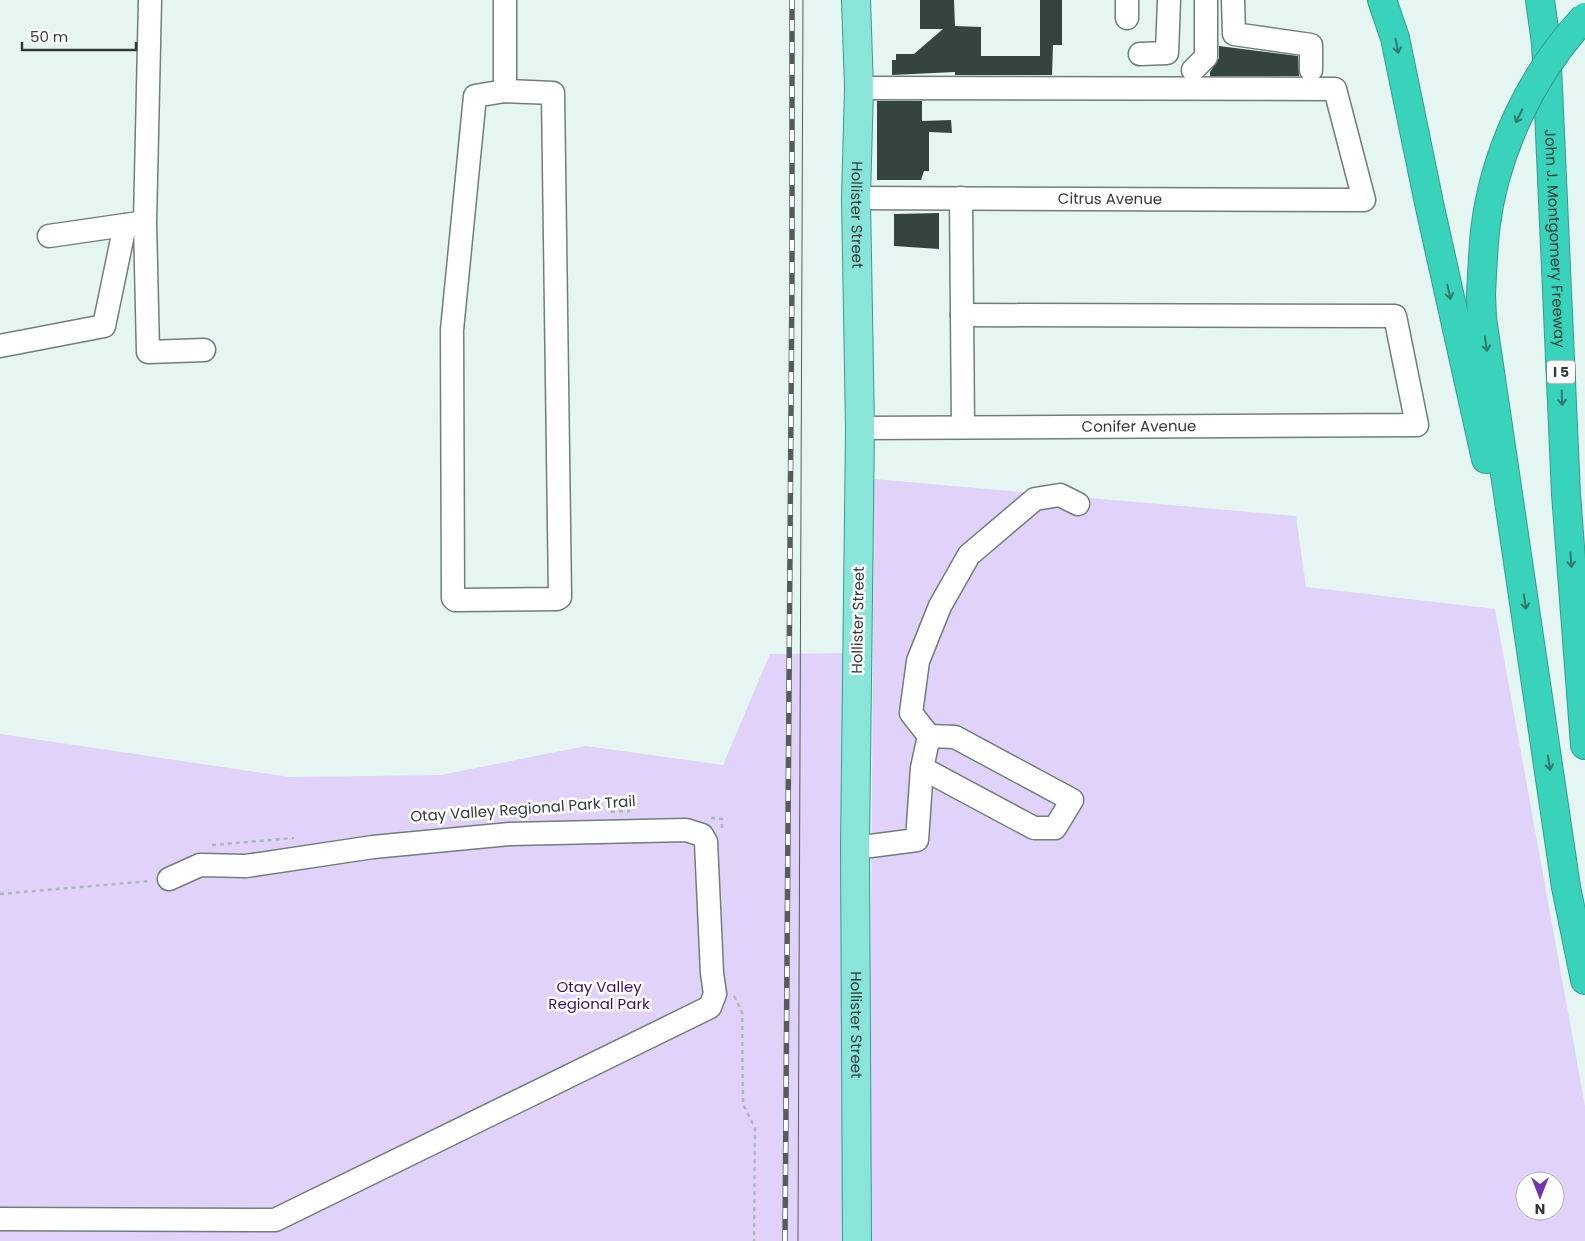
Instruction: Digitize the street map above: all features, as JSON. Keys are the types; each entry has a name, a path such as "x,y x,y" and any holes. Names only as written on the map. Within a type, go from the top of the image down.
{"highway":[{"path":"1382,0 1395,38 1429,203 1487,462 1510,502"},
{"name":"John J. Montgomery Freeway","path":"1540,0 1546,43 1566,494 1585,745"},
{"path":"1585,17 1550,60 1523,108 1509,140 1490,203 1481,295 1482,318 1566,887 1585,980"}],"main road":[{"name":"Hollister Street","path":"856,0 859,88 856,198 860,428 855,848 857,1241"}],"street":[{"path":"150,0 135,223 148,352 204,350"},
{"path":"505,0 505,91"},
{"path":"1140,54 1167,53 1169,0"},
{"path":"1193,70 1206,57 1206,0"},
{"path":"1233,0 1234,34 1311,45 1311,70"},
{"name":"Citrus Avenue","path":"856,198 1364,200 1335,89 859,88"},
{"path":"505,91 553,93 560,597 557,599 455,600 453,598 452,330 474,96 505,91"},
{"path":"961,198 963,426"},
{"path":"50,236 135,223"},
{"path":"0,346 104,326 135,223"},
{"name":"Conifer Avenue","path":"860,428 1417,425 1395,316 962,315"},
{"path":"855,848 917,840 922,768 928,736 911,713 918,661 940,606 969,555 1035,498 1060,495 1078,504"},
{"path":"922,768 1034,828 1055,828 1072,800 955,738 928,736"},
{"path":"0,1219 275,1220 710,1007 715,994 712,973 706,842 702,835 686,830 510,834 382,846 246,866 200,865 169,880"}],"path":[{"name":"Otay Valley Regional Park Trail","path":"604,812 633,811"},
{"path":"703,817 722,818 722,838"},
{"path":"204,846 302,838"},
{"path":"0,894 169,880"},
{"path":"734,996 742,1012 743,1104 755,1128 754,1241"}],"green space":[{"path":"874,479 1296,516 1306,587 1495,609 1585,1106 1585,1241 869,1241"},
{"name":"Otay Valley Regional Park","path":"849,653 845,1241 0,1241 0,734 290,777 441,775 586,746 723,765 770,654"}],"building":[{"path":"920,0 954,0 955,26 981,27 981,56 1040,56 1040,0 1062,0 1062,45 1053,45 1052,75 955,75 955,72 892,75 892,60 896,60 896,54 914,54 943,29 920,29"},
{"path":"1219,46 1298,56 1299,76 1210,76 1210,72 1219,58"},
{"path":"877,101 922,101 922,121 951,120 952,133 929,132 929,171 924,171 921,180 877,180"},
{"path":"939,213 939,249 894,246 894,214"}],"tram line":[{"path":"798,1241 803,0"}],"railway":[{"path":"785,1241 792,272 792,0"}]}
